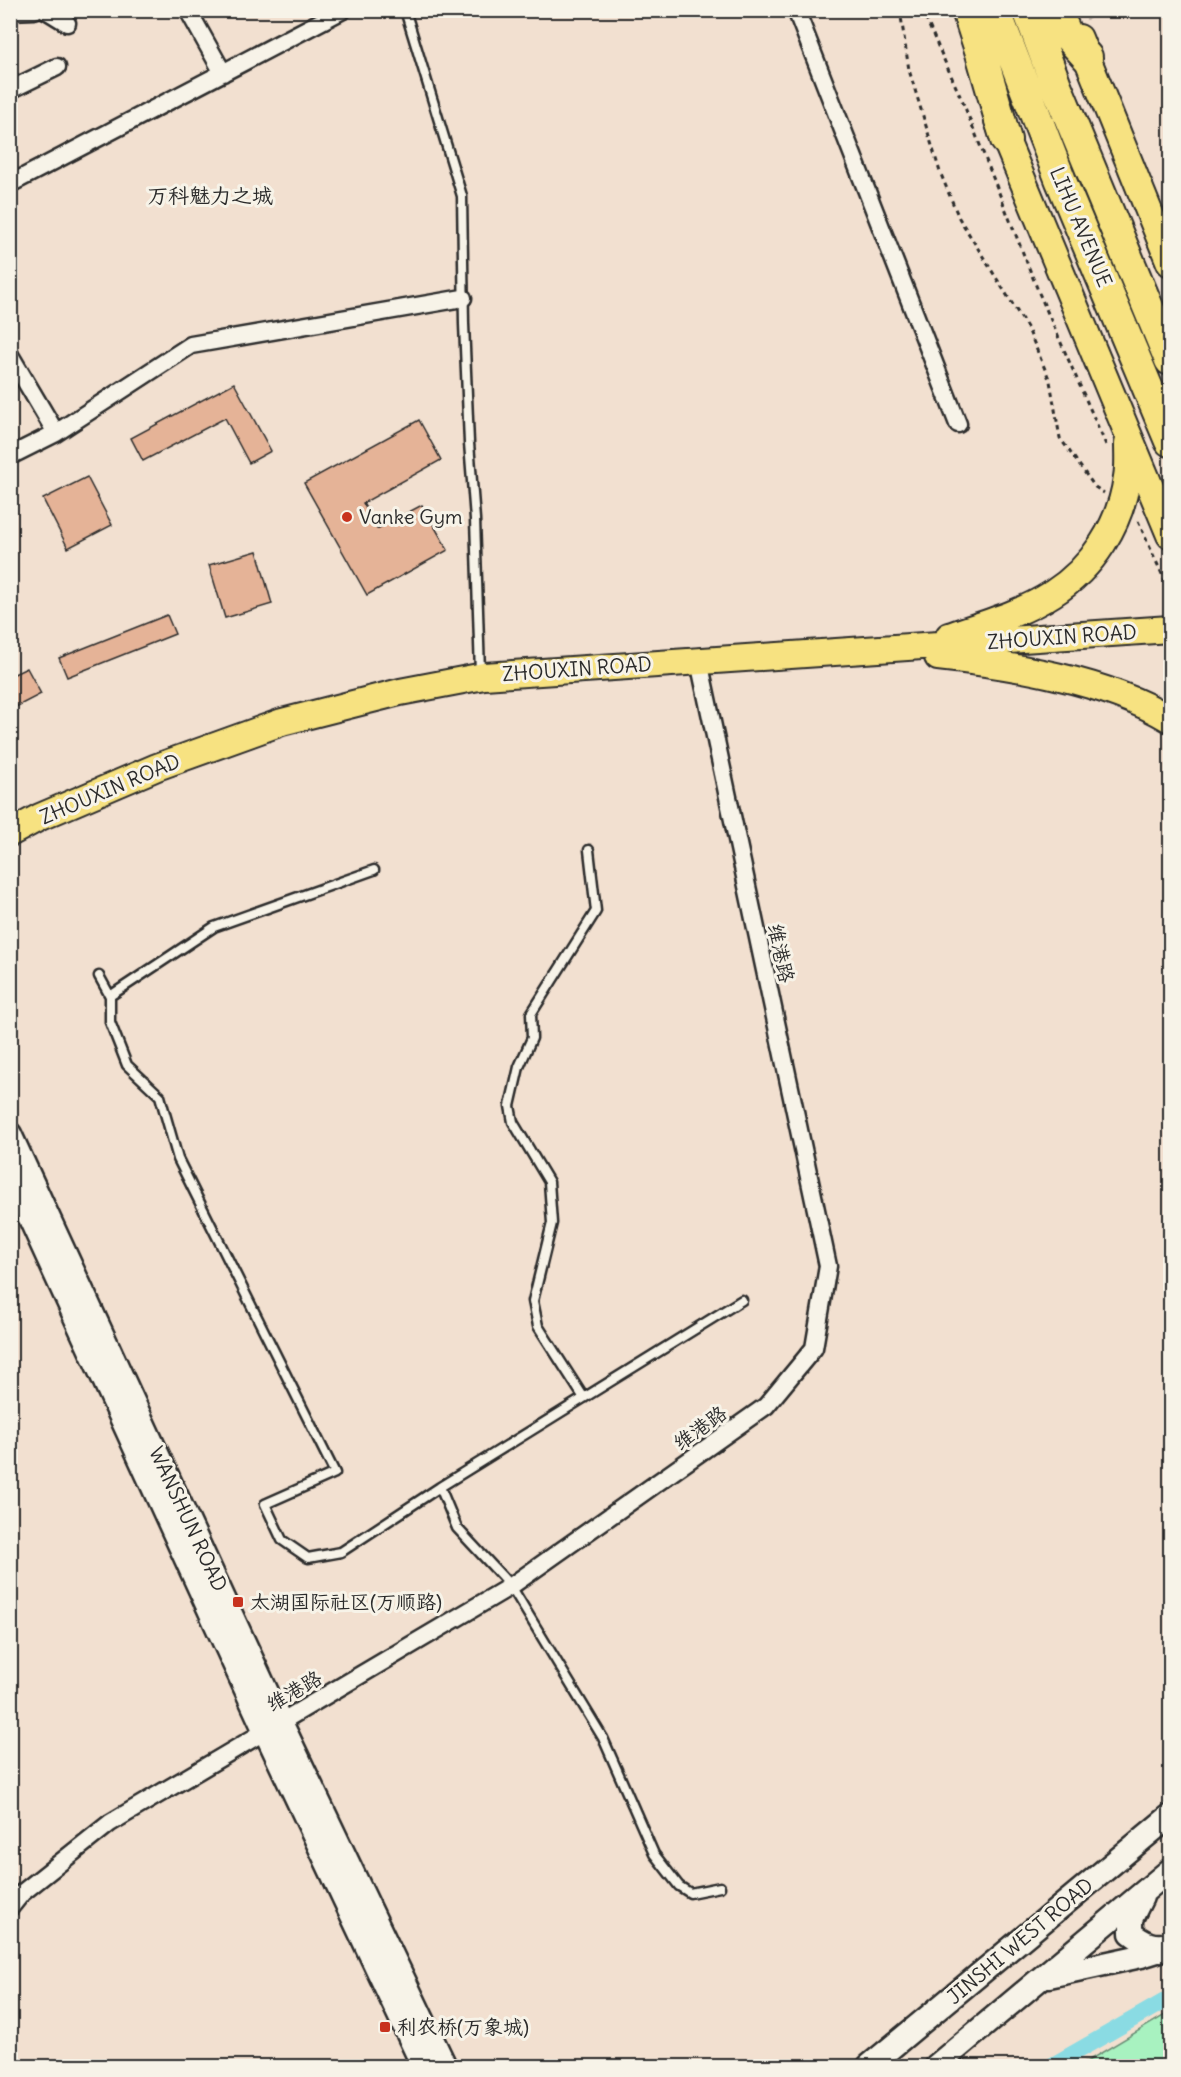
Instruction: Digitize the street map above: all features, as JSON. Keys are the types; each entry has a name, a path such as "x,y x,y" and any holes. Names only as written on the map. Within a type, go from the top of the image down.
{"highway":[{"path":"967,10 1006,140"},
{"name":"LIHU AVENUE","path":"995,10 1061,182 1170,441"},
{"name":"LIHU AVENUE","path":"1028,10 1056,85 1170,360"},
{"path":"1056,10 1067,35 1087,57"}],"main road":[{"path":"951,10 1006,140 1118,442 1147,512"},
{"path":"1068,10 1170,263"},
{"path":"1118,442 1127,476 1147,512 1170,534"},
{"path":"924,651 1053,594 1080,571 1104,543 1118,514 1147,512"},
{"name":"ZHOUXIN ROAD","path":"924,651 1170,629"},
{"name":"ZHOUXIN ROAD","path":"10,833 40,817 157,767 282,722 400,692 480,677 1170,638"},
{"path":"924,651 1087,685 1126,699 1170,719"},
{"name":"ZHOUXIN ROAD","path":"10,842 43,824 282,731 393,703 479,686 695,665"}],"street":[{"path":"10,11 35,10"},
{"path":"46,10 66,23"},
{"path":"188,10 223,73"},
{"path":"10,184 343,10"},
{"path":"796,10 958,424"},
{"path":"10,90 57,67"},
{"path":"10,456 56,433 191,345 463,298"},
{"path":"11,359 56,433"},
{"name":"维港路","path":"10,1908 22,1893 110,1823 508,1583 760,1400 806,1342 820,1266 695,665"},
{"name":"WANSHUN ROAD","path":"10,1134 423,2067"},
{"name":"WANSHUN ROAD","path":"10,1175 272,1724 445,2067"},
{"name":"维港路","path":"10,1896 104,1816 272,1724"},
{"name":"JINSHI WEST ROAD","path":"869,2067 1170,1816"},
{"path":"936,2067 1170,1870"},
{"path":"1144,1892 1131,1919 1131,1933 1144,1943 1159,1946 1170,1945"},
{"path":"1042,1978 1141,1956 1170,1945"}],"lane":[{"path":"405,10 462,196 463,298 480,677"},
{"path":"584,1398 538,1326 533,1301 552,1223 549,1182 513,1122 510,1106 519,1067 532,1038 531,1014 596,911 589,850"},
{"path":"110,996 214,927 374,870"},
{"path":"99,976 110,996 110,1022 127,1065 160,1096 178,1159 335,1473 265,1504 282,1540 308,1558 342,1552 440,1487 742,1300"},
{"path":"440,1487 457,1528 508,1583 603,1738 654,1854 679,1886 690,1893 720,1887"}],"path":[{"path":"900,10 909,70 940,172 959,218 1028,329 1050,381 1060,438 1095,487 1147,512 1170,592"},
{"path":"922,10 964,105 1039,292 1118,442"}],"green space":[{"path":"1170,2012 1170,2066 1079,2066 1091,2059"}],"building":[{"path":"234,383 271,451 249,463 225,418 143,461 131,438"},
{"name":"Vanke Gym","path":"419,420 441,460 363,503 377,529 422,505 448,550 367,595 304,483"},
{"path":"87,477 112,525 68,548 43,499"},
{"path":"257,551 272,604 225,618 209,565"},
{"path":"167,615 175,634 67,677 59,658"},
{"path":"27,668 41,694 10,710 10,676"}],"waterway":[{"path":"1051,2066 1170,1998"}],"place":[{"name":"Vanke Gym","path":"347,517"},
{"name":"太湖国际社区(万顺路)","path":"238,1602"},
{"name":"利农桥(万象城)","path":"385,2027"}],"district":[{"name":"万科魅力之城","path":"210,196"}]}
